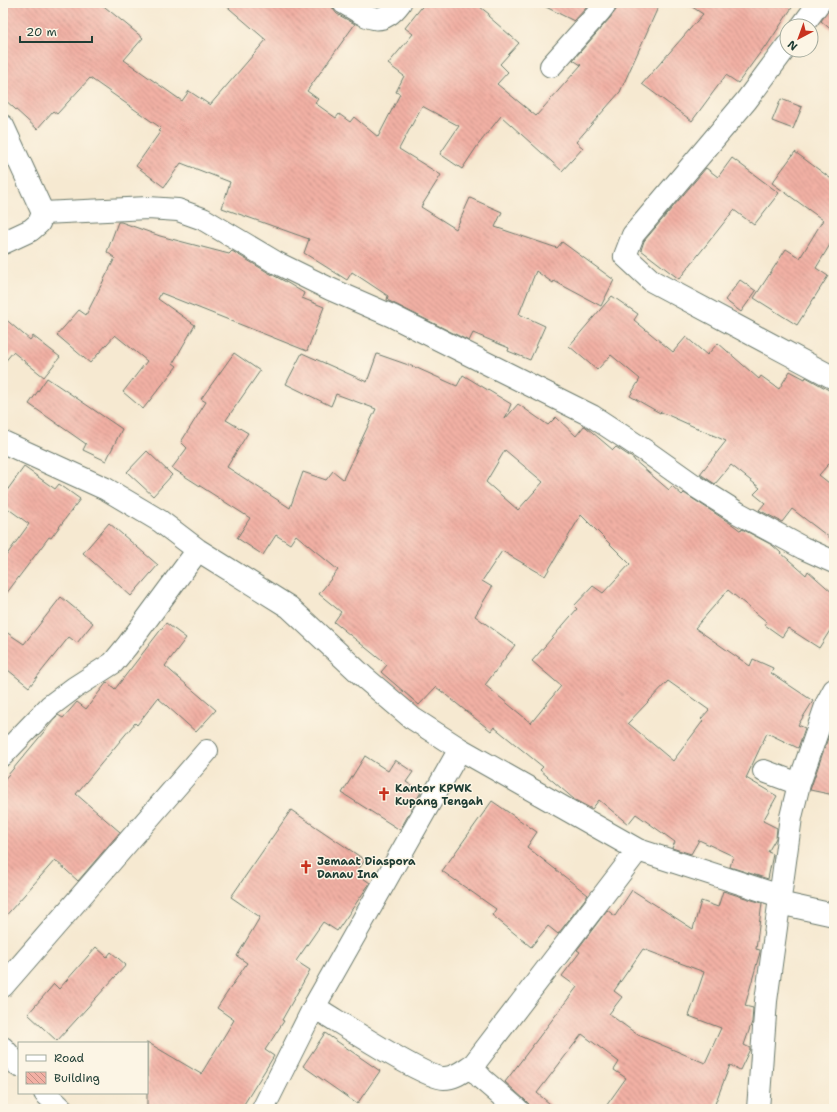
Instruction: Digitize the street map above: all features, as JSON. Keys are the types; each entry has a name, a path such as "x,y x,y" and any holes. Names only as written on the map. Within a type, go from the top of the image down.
{"street":[{"path":"344,3 371,18 376,19 382,19 388,16 400,3"},
{"path":"551,66 606,3"},
{"path":"808,18 819,3"},
{"path":"779,57 746,101 634,235 626,256 652,281 834,378"},
{"path":"3,126 42,213 40,223 31,230 3,243"},
{"path":"42,213 148,208 178,210 203,219 275,262 392,316 592,416 695,486 738,513 803,548 834,562"},
{"path":"3,442 106,489 160,521 198,550 289,607 365,678 412,718 460,749 638,850 780,900 834,915"},
{"path":"3,755 50,706 74,688 113,663 198,550"},
{"path":"759,1109 766,1001 791,817 799,784 826,703 834,690"},
{"path":"263,1109 314,1007 460,749"},
{"path":"3,986 207,751"},
{"path":"764,771 799,784"},
{"path":"314,1007 405,1062 432,1076 442,1079 452,1077 474,1064 638,850"},
{"path":"3,1048 18,1065"},
{"path":"474,1064 476,1072 482,1079 517,1109"},
{"path":"46,1094 62,1109"}],"building":[{"path":"3,3 100,3 143,38 124,60 182,101 189,91 210,105 266,40 223,3 332,3 333,9 337,14 355,24 307,91 318,99 315,103 336,118 339,114 350,122 354,117 378,137 400,94 396,92 404,76 388,64 413,34 405,28 425,3 475,3 489,14 488,16 519,43 500,64 508,72 497,84 536,116 581,65 573,60 610,18 616,10 618,3 660,3 620,92 576,142 583,148 562,171 501,116 478,145 462,169 440,154 459,126 422,106 399,149 441,175 421,207 456,229 470,198 502,212 495,227 557,248 562,242 614,280 601,306 554,281 553,283 536,271 519,314 545,326 530,360 508,351 509,348 473,333 469,341 387,300 388,296 352,272 347,280 304,253 309,239 222,208 230,182 181,163 164,187 136,166 160,132 158,131 161,128 90,78 57,114 53,111 37,129 3,98"},
{"path":"538,3 583,3 588,6 574,21"},
{"path":"686,3 795,3 785,18 779,18 779,27 766,47 765,46 738,83 726,75 692,121 642,84 703,14"},
{"path":"831,3 834,3 834,32 821,21 829,10"},
{"path":"781,99 802,107 793,129 772,121"},
{"path":"795,152 834,181 834,238 816,268 828,276 797,325 754,298 786,249 800,258 823,220 772,183"},
{"path":"732,158 779,193 754,225 734,210 679,279 641,250 644,241 706,168 718,177"},
{"path":"118,222 160,236 229,254 232,251 304,293 302,298 324,307 307,351 161,293 158,299 195,325 173,363 177,366 143,409 123,392 147,361 115,335 90,363 57,335 79,310 86,315 115,258 107,252"},
{"path":"740,280 756,291 741,312 725,300"},
{"path":"612,296 638,314 634,320 673,352 686,337 707,355 718,343 759,379 761,376 779,389 790,371 805,379 806,377 834,393 834,458 819,475 834,487 834,541 792,509 782,522 759,510 765,503 754,494 760,488 731,465 715,484 700,474 726,441 661,412 660,413 630,396 640,379 611,355 597,370 569,346"},
{"path":"3,317 30,340 33,336 60,357 44,377 13,352 3,364"},
{"path":"234,353 260,371 226,420 248,433 227,467 290,508 303,472 326,480 333,471 343,479 376,409 336,394 331,406 286,384 302,353 367,382 377,354 417,368 457,386 463,375 511,404 505,419 518,404 548,425 556,417 576,436 584,426 586,427 613,450 616,447 634,459 669,490 672,486 682,495 684,493 741,531 742,529 772,545 806,575 808,571 834,594 834,624 819,648 788,628 782,637 765,625 767,622 728,590 695,628 750,666 753,659 773,668 771,673 813,701 798,725 805,728 798,748 767,733 746,778 777,796 763,821 777,828 776,838 768,852 773,854 768,879 730,867 733,856 699,840 691,854 672,848 675,842 636,814 628,824 599,800 592,809 575,800 540,770 543,767 494,727 491,731 436,687 419,705 381,672 387,665 334,622 341,612 319,594 338,570 296,535 290,544 276,535 263,555 237,538 250,518 172,468 187,448 181,442 206,402 201,399","holes":["505,450 543,482 518,510 486,482","581,515 630,564 603,593 593,586 574,606 577,609 532,661 561,686 531,723 485,685 515,645 475,616 492,587 482,581 502,551 545,576","668,681 709,710 701,719 703,721 673,761 628,723"]},
{"path":"47,378 122,429 106,461 83,450 86,444 29,404"},
{"path":"147,451 172,475 153,496 127,472"},
{"path":"24,467 55,489 59,484 80,499 3,598 3,560 29,524 3,505 3,496"},
{"path":"109,523 158,565 131,596 83,553"},
{"path":"61,597 93,623 77,643 69,637 29,687 3,666 3,630 24,644"},
{"path":"166,623 186,638 165,666 216,710 196,732 158,698 137,725 135,723 76,794 120,832 78,881 55,860 3,919 3,781 58,715 63,718 77,702 86,709 107,682 115,689"},
{"path":"829,735 834,737 834,795 810,790"},
{"name":"Kantor KPWK Kupang Tengah","path":"365,756 388,771 395,760 413,772 406,782 421,792 400,830 342,793"},
{"path":"492,801 537,832 527,847 588,895 558,934 548,926 531,947 492,915 496,909 442,871"},
{"path":"291,810 365,860 356,873 370,883 337,931 323,922 296,961 310,970 282,1020 284,1021 265,1050 274,1056 241,1109 147,1109 148,1043 201,1074 234,1020 217,1008 247,963 237,956 260,917 231,897"},
{"path":"632,890 693,929 701,901 718,907 723,891 762,903 756,949 760,950 760,952 745,1006 753,1008 752,1022 744,1045 750,1049 740,1070 730,1065 713,1109 604,1109 626,1078 614,1070 619,1062 582,1034 537,1093 556,1109 529,1109 529,1104 505,1082 577,987 562,976 580,952 577,950 607,910 615,916","holes":["643,949 704,972 689,1016 721,1028 705,1063 638,1035 609,1014 622,997 614,991"]},
{"path":"96,947 107,957 111,952 126,965 57,1041 28,1014 54,984 59,989"},
{"path":"325,1033 380,1071 357,1104 303,1066"}],"place":[{"name":"Kantor KPWK Kupang Tengah","path":"384,794"},
{"name":"Jemaat Diaspora Danau Ina","path":"306,867"}]}
